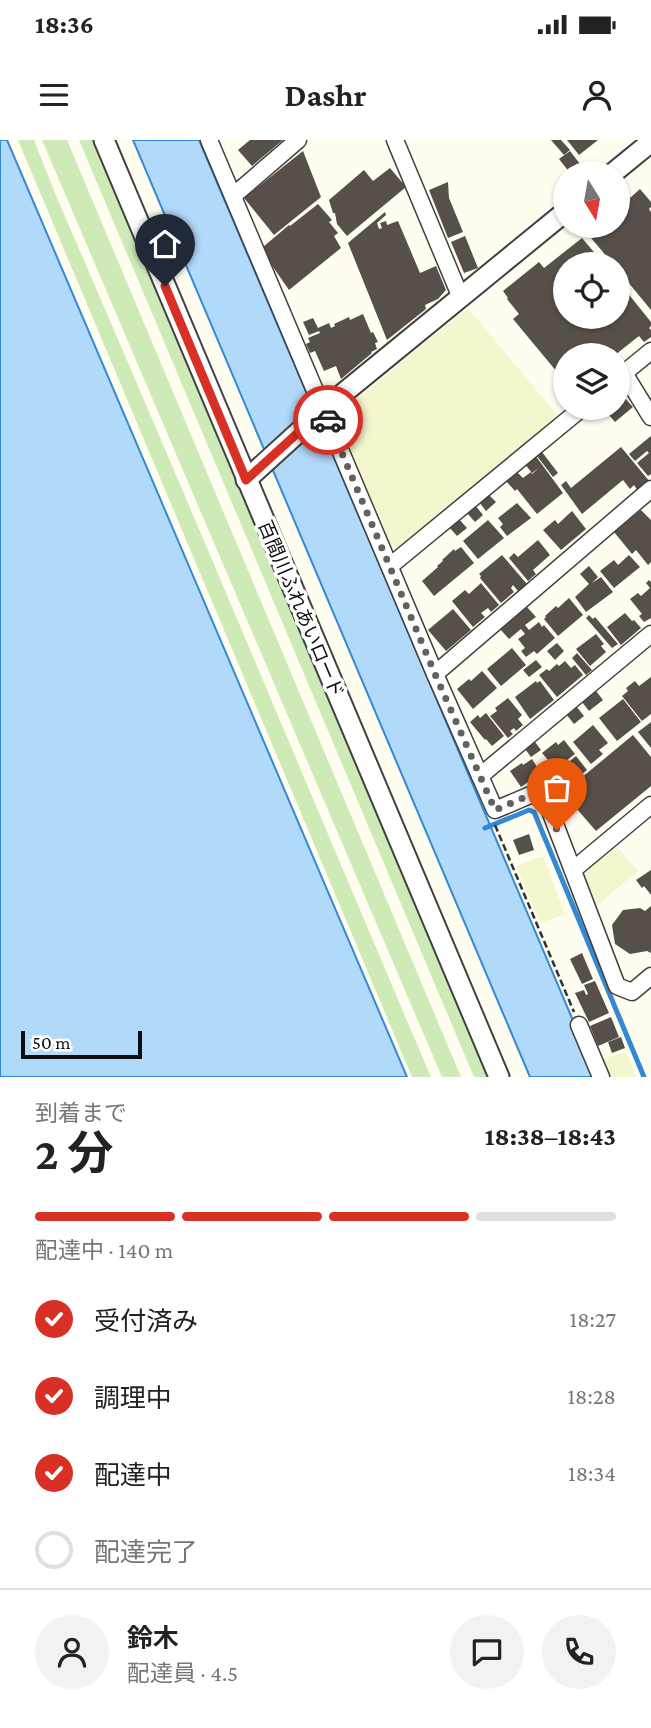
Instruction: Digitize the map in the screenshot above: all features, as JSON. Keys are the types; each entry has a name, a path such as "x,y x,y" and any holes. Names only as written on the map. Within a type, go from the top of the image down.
{"street":[{"name":"百間川ふれあいロード","path":"104,140 499,1077"},
{"path":"209,140 310,382 319,414 390,566 495,810 542,790 617,986 632,992 651,976"},
{"path":"233,195 298,140"},
{"path":"395,140 461,298"},
{"path":"627,161 651,142"},
{"path":"246,480 319,414 553,222"},
{"path":"630,368 651,351"},
{"path":"630,388 651,417"},
{"path":"390,566 567,420"},
{"path":"435,674 651,489"},
{"path":"480,776 651,634"},
{"path":"573,870 651,805"},
{"path":"579,1025 601,1077"}],"path":[{"path":"496,830 579,1025"}],"green space":[{"path":"18,140 34,140 431,1077 412,1077"},
{"path":"42,140 67,140 461,1077 442,1077"},
{"path":"79,140 98,140 492,1077 474,1077"},
{"path":"468,308 553,410 553,420 399,547 390,546 339,423 343,410"},
{"path":"617,847 638,871 594,908 583,876"},
{"path":"543,856 565,914 541,923 516,866"},
{"path":"626,1052 636,1077 610,1077 603,1059"}],"water":[{"path":"0,140 7,140 407,1077 0,1077"},
{"path":"133,140 199,140 597,1077 530,1077"}],"building":[{"path":"250,140 283,140 252,166 238,150"},
{"path":"551,140 561,140 570,150 564,155"},
{"path":"567,140 598,140 579,155"},
{"path":"303,151 321,197 274,235 244,198"},
{"path":"570,151 578,161 561,161 559,159"},
{"path":"390,168 406,187 347,236 337,224 329,200 364,170 373,181"},
{"path":"448,182 449,198 463,232 448,238 429,190"},
{"path":"640,189 651,202 651,310 630,285 630,252 603,252 591,238 630,238 630,198"},
{"path":"318,204 332,220 329,222 338,233 334,236 341,248 289,290 263,247"},
{"path":"385,212 386,215 377,223 379,229 382,228 380,223 386,221 387,225 398,221 420,273 436,266 446,290 438,299 425,305 426,309 387,340 348,243"},
{"path":"465,236 478,268 464,273 451,242"},
{"path":"582,238 594,252 564,252"},
{"path":"553,261 553,329 630,329 630,296 651,322 651,337 644,342 639,336 630,343 553,343 553,367 513,319 519,314 503,291 539,262 544,268"},
{"path":"363,314 378,342 375,343 377,349 341,379 336,366 324,371 315,351 310,353 306,344 310,342 308,338 320,333 319,331 309,335 303,322 313,318 318,328 329,323 331,328 349,317 350,320"},
{"path":"651,436 651,474 648,476 637,463 649,453 647,451 635,461 629,454"},
{"path":"621,447 650,482 638,491 634,485 630,489 623,480 582,514 561,485 566,481 571,488"},
{"path":"542,452 558,473 553,477 537,456"},
{"path":"535,455 563,493 537,514 517,489 515,491 505,480 516,471 523,478 531,472 532,474 539,468 532,473 524,463"},
{"path":"488,494 496,502 486,511 479,502"},
{"path":"517,503 531,518 507,536 500,527 503,524 498,518"},
{"path":"475,505 483,515 475,522 467,513"},
{"path":"641,510 651,520 651,562 648,565 636,550 632,554 614,532"},
{"path":"572,511 586,529 561,550 543,530 555,520 558,524"},
{"path":"458,518 467,528 457,536 449,527"},
{"path":"488,520 504,538 478,559 463,541"},
{"path":"538,540 550,555 533,570 536,574 528,581 509,558 514,553 518,557"},
{"path":"461,547 474,563 434,596 422,581 454,549 455,551"},
{"path":"502,555 527,584 518,591 513,585 511,588 514,592 501,603 479,574"},
{"path":"629,555 640,567 614,588 600,571 614,560 618,565"},
{"path":"589,566 598,577 592,583 601,577 613,592 586,612 575,597 589,584 580,574"},
{"path":"649,580 651,582 651,618 644,622 639,616 642,614 630,599 638,593 641,596 650,588 646,583"},
{"path":"481,583 499,605 491,612 488,608 481,613 485,617 473,627 452,601 465,590 469,594"},
{"path":"569,598 583,615 558,636 544,619 556,606 558,608"},
{"path":"527,607 536,617 525,625 529,630 539,622 555,638 537,654 534,651 526,657 521,651 525,648 518,639 525,634 521,629 509,639 500,629"},
{"path":"453,609 471,630 446,651 428,630"},
{"path":"625,613 641,628 621,645 607,627"},
{"path":"589,615 593,619 595,617 618,644 612,648 586,618"},
{"path":"596,634 604,644 601,646 606,652 590,666 576,649"},
{"path":"557,643 564,651 555,660 547,651"},
{"path":"512,648 526,665 501,686 487,669"},
{"path":"577,653 592,670 586,675 572,658"},
{"path":"536,660 542,667 529,677 523,670"},
{"path":"565,661 571,668 575,665 583,675 557,697 539,675"},
{"path":"482,671 497,688 473,709 457,689"},
{"path":"651,677 651,714 642,721 622,696 628,691 626,688 635,681 639,686"},
{"path":"536,681 540,681 554,700 530,719 515,697"},
{"path":"596,691 603,700 589,711 582,702"},
{"path":"508,698 522,715 518,719 523,725 516,731 514,728 510,731 513,734 508,738 490,716 497,711 495,708"},
{"path":"623,699 641,722 617,741 599,718"},
{"path":"576,706 584,716 574,724 566,714"},
{"path":"486,713 504,736 492,746 470,722 478,715 480,718"},
{"path":"651,722 651,748 638,732"},
{"path":"593,725 608,743 599,750 603,754 591,764 573,742"},
{"path":"633,735 651,757 651,786 596,831 563,793"},
{"path":"564,740 575,754 550,773 543,763 548,760 542,753 556,742 558,745"},
{"path":"535,742 541,750 531,757 525,749"},
{"path":"576,756 587,770 559,793 548,779"},
{"path":"532,759 541,773 521,787 510,771"},
{"path":"529,834 534,850 519,855 513,840"},
{"path":"651,870 651,895 636,880"},
{"path":"651,906 651,953 647,951 630,954 615,944 612,925 623,910 640,908 645,911"},
{"path":"582,953 593,979 582,984 570,959"},
{"path":"595,981 609,1013 589,1022 575,993 584,990 586,995 588,994 584,985"},
{"path":"611,1017 619,1037 598,1046 590,1026"},
{"path":"621,1037 625,1048 612,1053 608,1042"}],"waterway":[{"path":"485,828 529,810 534,812 644,1077"}],"way so far":[{"path":"328,420 495,810 542,790 557,830"}],"route":[{"path":"165,286 246,480 324,409 328,420"}]}
